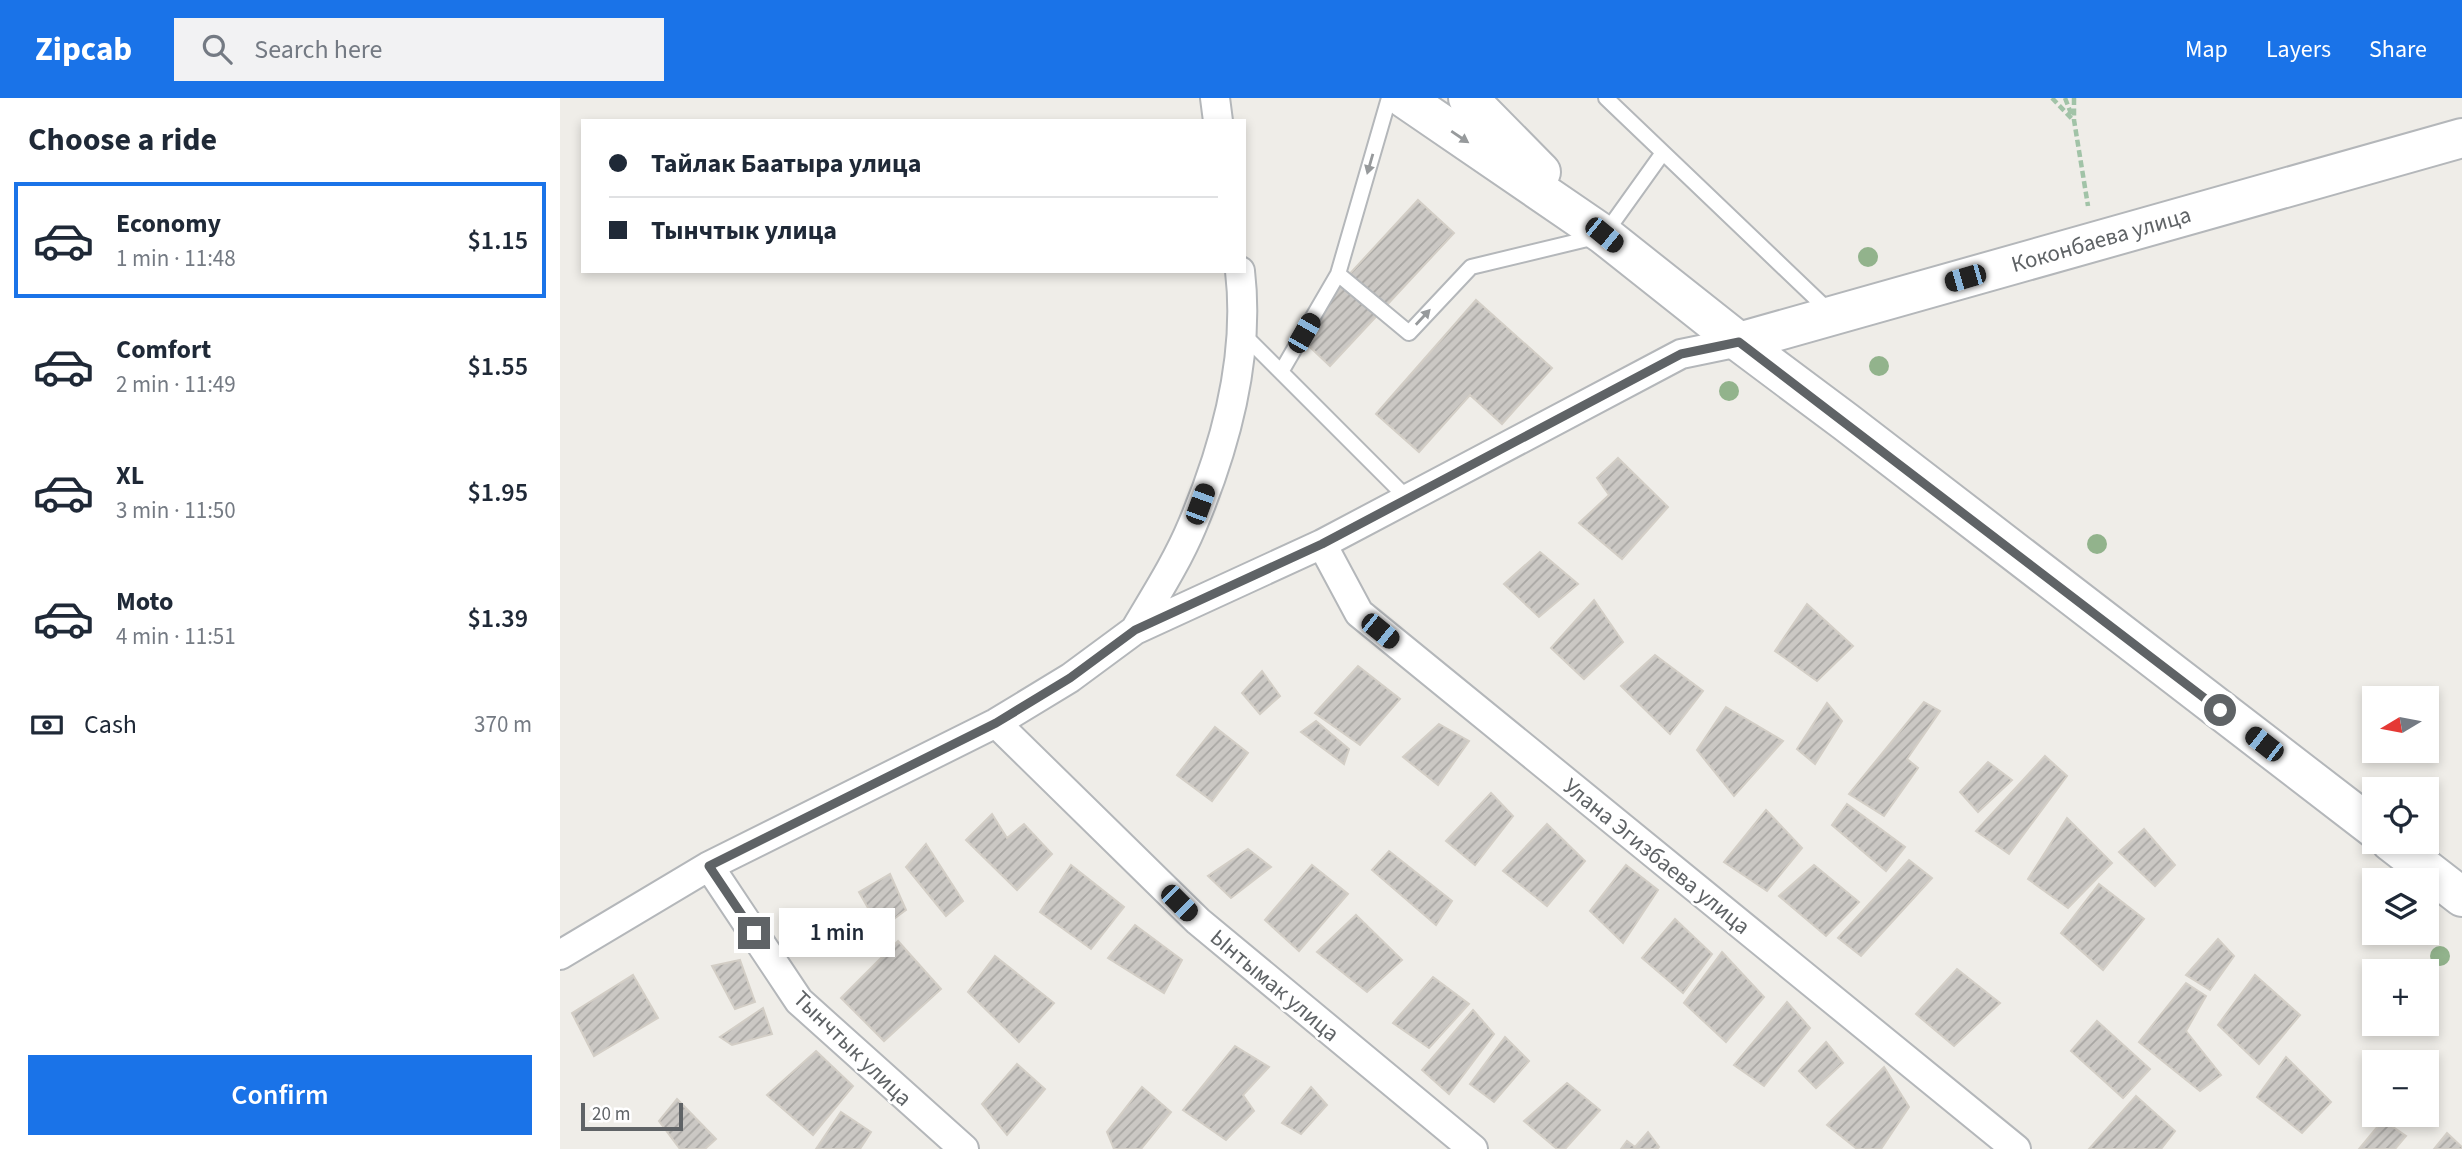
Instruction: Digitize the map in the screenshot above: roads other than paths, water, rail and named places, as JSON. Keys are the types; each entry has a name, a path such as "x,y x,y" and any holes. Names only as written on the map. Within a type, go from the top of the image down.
{"main road":[{"path":"1404,98 1604,235 1739,342 2362,819"},
{"path":"1468,98 1604,235"},
{"name":"Коконбаева улица","path":"1739,342 2462,138"},
{"path":"2406,854 2462,897"}],"street":[{"path":"1215,98 1219,119"},
{"path":"1135,630 1191,527 1222,439 1235,386 1241,332 1240,273"},
{"path":"560,955 709,866 996,723 1070,678 1135,630 1322,544 1681,354 1739,342"},
{"name":"Улана Эгизбаева улица","path":"1322,544 1359,613 2015,1149"},
{"name":"Ынтымак улица","path":"996,723 1198,922 1473,1149"},
{"name":"Тынчтык улица","path":"709,866 799,1001 964,1149"}],"lane":[{"path":"1281,372 1338,274 1390,98"},
{"path":"1605,98 1833,316"},
{"path":"1338,274 1409,333 1471,267 1604,235 1662,154"},
{"path":"1241,332 1408,499"}]}
